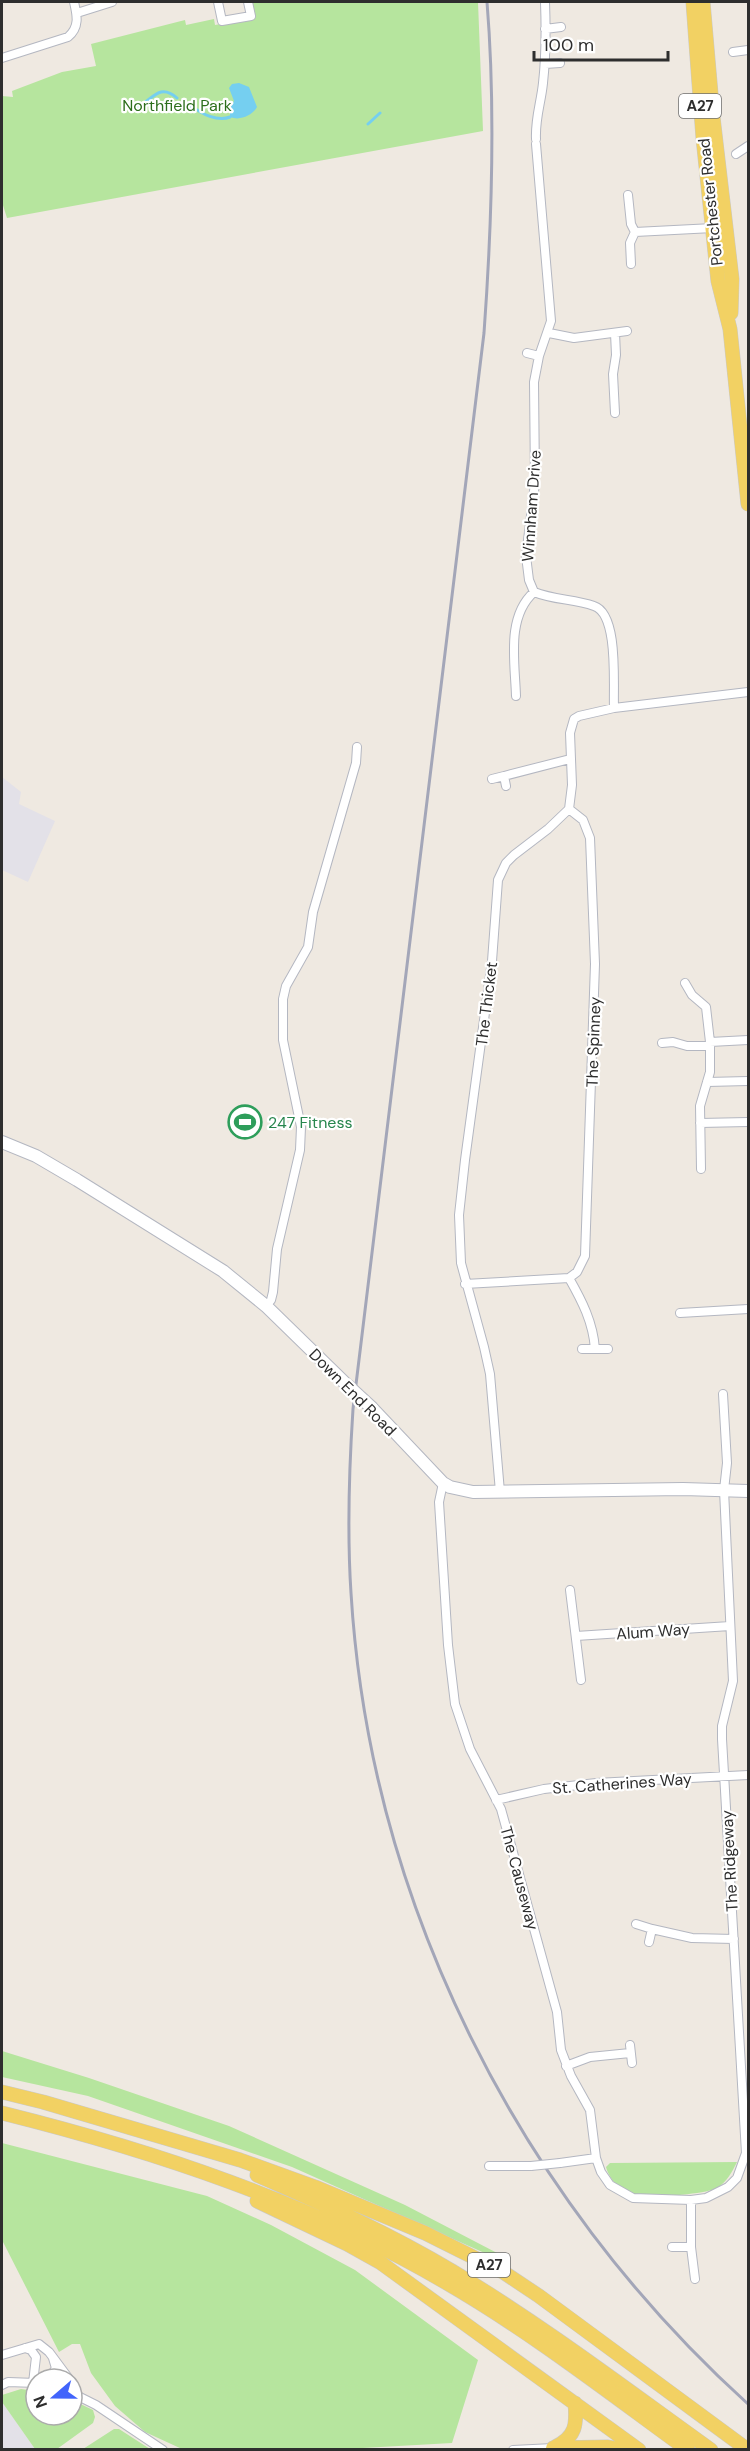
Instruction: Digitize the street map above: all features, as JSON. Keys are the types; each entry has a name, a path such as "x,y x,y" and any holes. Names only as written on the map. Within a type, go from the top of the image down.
{"main road":[{"name":"Portchester Road","path":"693,2 703,138 718,281 730,329"},
{"name":"Portchester Road","path":"704,2 711,94 732,279 730,329 748,504"},
{"name":"A27","path":"2,2092 240,2160 315,2187 425,2232 476,2258 539,2296 747,2450"},
{"name":"A27","path":"2,2113 115,2143 257,2192 389,2251 493,2311 692,2445 711,2450"},
{"name":"A27","path":"195,2148 350,2217 397,2240 453,2272 548,2334 692,2445"},
{"name":"A27","path":"189,2168 347,2244 381,2263 639,2450"},
{"path":"553,2448 568,2439 576,2428 575,2403"},
{"path":"553,2448 608,2447 622,2450"}],"street":[{"path":"2,58 68,37 75,31 77,13 74,2"},
{"path":"77,13 112,2"},
{"path":"218,2 222,21 251,16 248,2"},
{"name":"Winnham Drive","path":"534,592 529,580 526,556 535,483 534,382 539,356 549,333 551,321 535,120 543,86 545,64 545,2"},
{"path":"545,29 561,27"},
{"path":"733,52 748,50"},
{"path":"545,64 560,63"},
{"path":"736,154 748,146"},
{"path":"628,195 631,224 635,232"},
{"path":"635,232 713,228"},
{"path":"631,264 630,243 635,232"},
{"path":"549,333 574,338 627,331"},
{"path":"615,333 616,355 612,374 615,413"},
{"path":"528,353 539,356"},
{"path":"516,696 515,631 521,608 534,592 550,598 597,607 603,612 610,625 614,708"},
{"path":"569,809 572,785 570,733 574,719 586,713 614,708 748,692"},
{"path":"266,1306 273,1292 277,1249 300,1150 301,1127 284,1040 283,999 286,986 308,947 313,912 356,763 357,747"},
{"path":"492,779 570,759"},
{"path":"504,776 506,786"},
{"name":"The Spinney","path":"569,809 583,820 590,838 595,964 585,1256 578,1272 569,1278"},
{"name":"The Thicket","path":"500,1492 490,1374 460,1263 459,1215 492,961 498,880 506,863 514,855 548,829 569,809"},
{"path":"685,983 688,990 706,1008 709,1021 711,1064 700,1106 701,1169"},
{"path":"662,1043 673,1042 687,1046 748,1040"},
{"path":"707,1082 748,1081"},
{"path":"700,1123 748,1122"},
{"name":"Down End Road","path":"2,1142 36,1156 201,1256 245,1287 372,1408 443,1483"},
{"path":"465,1284 569,1278 584,1305 594,1330 596,1349"},
{"path":"680,1313 748,1309"},
{"path":"582,1349 608,1349"},
{"name":"The Ridgeway","path":"691,2200 717,2194 728,2187 743,2168 747,2153 722,1726 733,1681 724,1490 727,1463 723,1394"},
{"path":"443,1483 460,1490 500,1492 748,1491"},
{"name":"The Causeway","path":"443,1483 440,1492 440,1514 448,1644 455,1704 470,1749 496,1800 557,2012 561,2050 566,2066 590,2110 600,2172 610,2185 626,2195 648,2200 691,2200"},
{"path":"570,1590 580,1680"},
{"name":"Alum Way","path":"576,1636 730,1626"},
{"name":"St. Catherines Way","path":"496,1800 544,1789 585,1784 748,1775"},
{"path":"636,1924 692,1938 734,1939"},
{"path":"649,1942 652,1929"},
{"path":"566,2066 590,2057 630,2049 632,2063"},
{"path":"489,2166 531,2166 596,2158"},
{"path":"691,2200 691,2247 694,2278"},
{"path":"672,2247 691,2247"},
{"path":"2,2355 39,2344 49,2352 60,2367"},
{"path":"24,2348 31,2350 36,2357 35,2367"},
{"path":"49,2352 56,2367"},
{"path":"2,2385 8,2382 24,2383"},
{"path":"84,2400 163,2450"},
{"path":"513,2450 553,2448"}],"shaded area":[{"path":"2,777 21,792 19,804 55,821 28,882 2,870"},
{"path":"2,2402 35,2449 2,2449"}],"green space":[{"name":"Northfield Park","path":"252,2 478,2 483,131 7,218 2,202 2,96 13,97 12,91 62,72 96,66 91,44 185,20 186,25 214,19 215,25 254,18"},
{"path":"2,2051 229,2126 405,2205 499,2254 498,2259 292,2167 88,2096 2,2077"},
{"path":"2,2143 207,2196 271,2225 355,2270 478,2360 452,2443 327,2450 182,2449 145,2432 115,2406 91,2373 80,2344 72,2344 59,2352 2,2240"},
{"path":"737,2162 726,2180 717,2188 690,2194 651,2197 634,2196 620,2188 606,2167 610,2163"},
{"path":"24,2389 24,2427 84,2427 84,2406 93,2410 95,2417 93,2423 57,2449 35,2449 2,2402 2,2395"},
{"path":"114,2429 119,2429 150,2449 83,2449"}],"water":[{"path":"239,83 249,87 257,107 245,117 234,118 230,117 230,108 234,101 229,88 232,84"}],"waterway":[{"path":"135,108 160,92 170,93 177,98"},
{"path":"190,108 192,106 215,118 230,117"},
{"path":"368,124 380,113"}],"railway":[{"path":"487,2 492,168 484,333 353,1409 349,1501 351,1593 364,1708 389,1821 425,1931 471,2037 527,2138 592,2234 666,2322 748,2404"}],"place":[{"name":"247 Fitness","path":"245,1122"}]}
